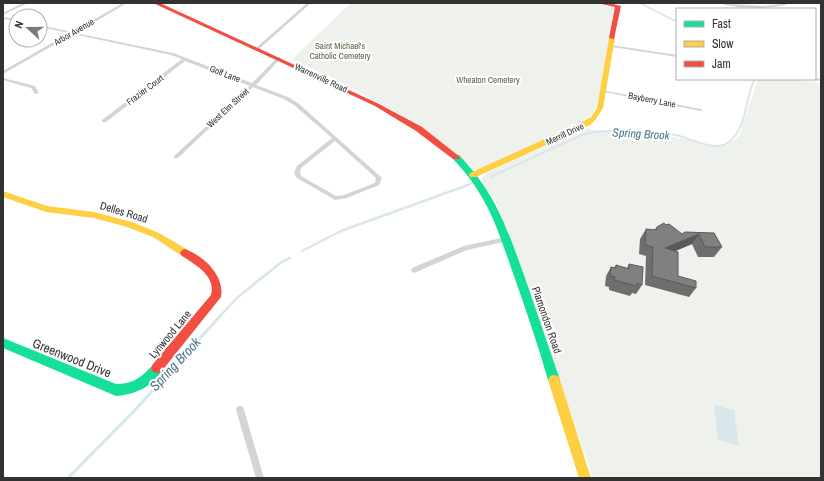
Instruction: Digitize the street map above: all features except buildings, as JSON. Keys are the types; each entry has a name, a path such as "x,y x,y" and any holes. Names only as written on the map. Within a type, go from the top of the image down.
{"street":[{"path":"3,14 26,3"},
{"name":"Arbor Avenue","path":"3,73 125,3"},
{"name":"Warrenville Road","path":"156,3 280,58 384,107 434,140 473,175"},
{"path":"301,3 305,6"},
{"path":"258,48 309,3"},
{"name":"Merrill Drive","path":"473,175 505,162 587,123 598,113 604,91 618,6 600,3"},
{"path":"721,3 762,7 778,6 788,3"},
{"name":"Golf Lane","path":"48,28 172,54 286,98 296,104 335,138 376,175 378,181 374,186 345,197 335,198 299,177 297,173 299,167 335,138"},
{"path":"612,46 676,56"},
{"name":"West Elm Street","path":"176,157 280,58"},
{"name":"Frazier Court","path":"104,121 185,59"},
{"path":"3,79 33,87 37,93"},
{"name":"Bayberry Lane","path":"604,91 701,110"},
{"name":"Plamondon Road","path":"473,175 488,196 506,239 552,374 585,478"},
{"name":"Delles Road","path":"3,194 44,208 101,216 141,229 172,244 192,258 211,273 218,281 219,287"},
{"path":"414,270 466,248 506,239"},
{"name":"Lynwood Lane","path":"132,389 150,377 216,297 219,287"},
{"name":"Greenwood Drive","path":"3,343 116,390 126,391 132,389"},
{"path":"240,410 260,478"}],"green space":[{"name":"Wheaton Cemetery","path":"351,3 591,3 615,7 606,72 594,111 588,119 485,167 474,169 419,126 366,96 292,59"},
{"path":"758,80 802,80 821,83 821,478 593,478 510,237 498,207 482,181 482,178 486,173 584,128 614,133 675,137 716,147 728,145 739,136"}],"shaded area":[{"path":"714,405 734,410 739,446 718,440"}],"waterway":[{"name":"Spring Brook","path":"640,3 676,21"},
{"name":"Spring Brook","path":"490,177 582,135 590,133 615,132 669,134 703,144 717,146 724,145 729,142 740,129 754,81"},
{"name":"Spring Brook","path":"465,186 472,183"},
{"name":"Spring Brook","path":"302,251 341,231 468,185"},
{"name":"Spring Brook","path":"220,316 238,297 283,261 290,258"},
{"name":"Spring Brook","path":"68,478 136,409 221,315"}],"traffic: fast":[{"path":"456,157 479,184 495,211 528,300 554,380"},
{"path":"3,343 116,390 128,389 139,385 157,368"}],"traffic: slow":[{"path":"473,175 587,123 594,118 600,108 612,38"},
{"path":"3,194 46,209 94,215 129,224 156,235 185,253"},
{"path":"554,380 585,478"}],"traffic: jam":[{"path":"156,3 377,105 419,129 456,157"},
{"path":"600,3 618,6 612,38"},
{"path":"157,368 216,297 218,290 217,283 209,271 185,253"}],"park label":[{"name":"Saint Michael's Catholic Cemetery","path":"340,52"}]}
